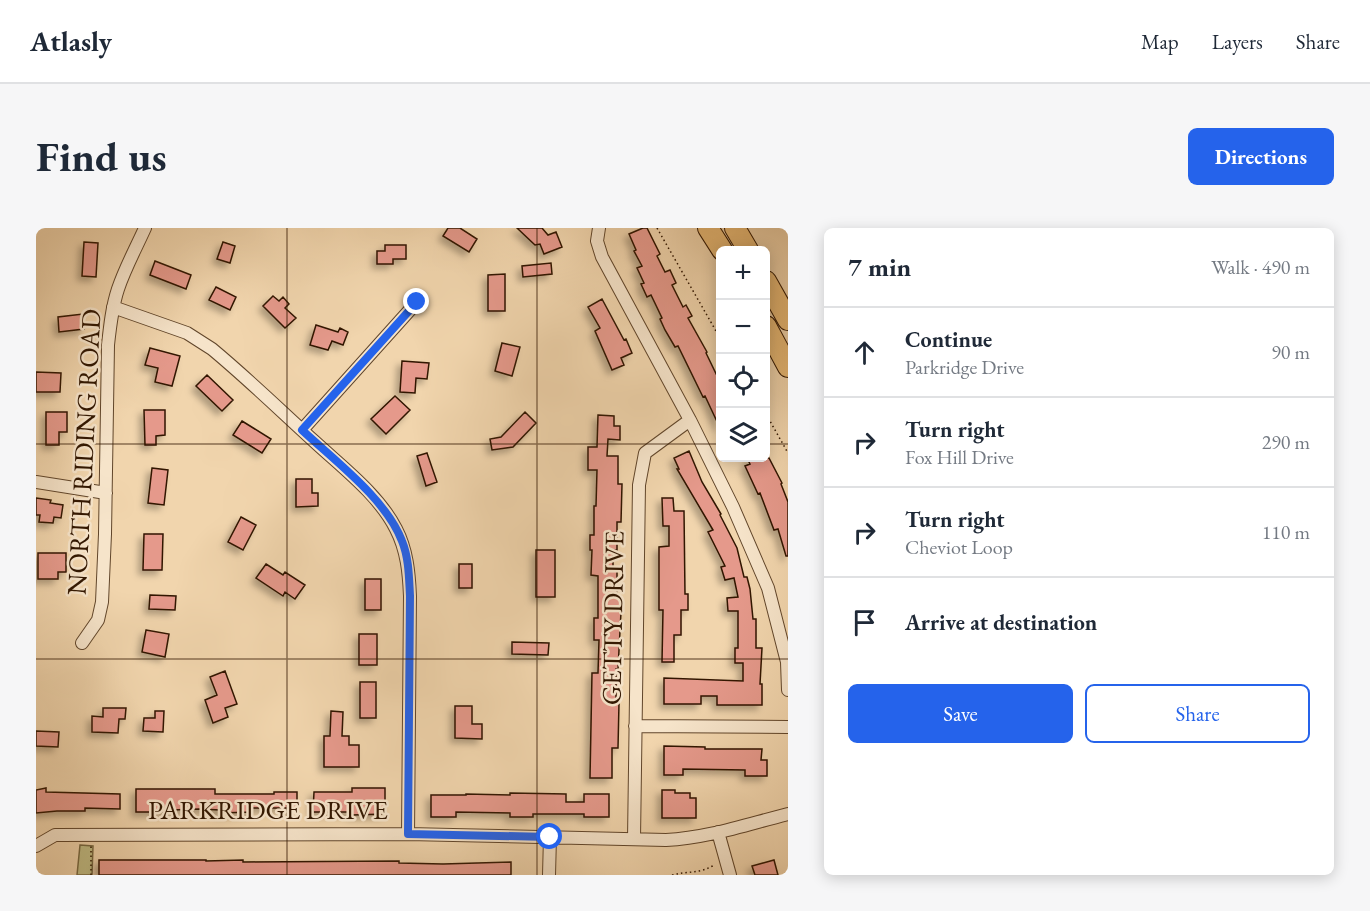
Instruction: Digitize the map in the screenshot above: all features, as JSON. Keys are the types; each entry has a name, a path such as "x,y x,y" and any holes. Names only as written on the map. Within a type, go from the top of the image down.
{"highway":[{"path":"708,228 719,246"},
{"path":"735,228 746,246"},
{"path":"770,289 788,320"},
{"path":"770,335 788,367"}],"street":[{"name":"NORTH RIDING ROAD","path":"82,643 98,620 102,602 108,345 113,307 117,290 145,228"},
{"path":"599,228 597,241 602,257 690,420 733,507 768,588 787,662 788,690"},
{"path":"302,430 417,302"},
{"path":"113,307 162,324 195,338 212,349 354,478 379,503 398,531 409,573 410,596 408,834"},
{"name":"GETTY DRIVE","path":"634,839 639,485 645,453 690,420"},
{"path":"36,482 106,493"},
{"path":"635,726 788,727"},
{"name":"PARKRIDGE DRIVE","path":"36,846 55,835 408,834 679,839 718,832 788,814"},
{"path":"718,832 730,875"},
{"path":"549,875 550,837"}],"path":[{"path":"657,228 716,331"},
{"path":"770,422 788,453"},
{"path":"91,835 91,875"},
{"path":"672,875 701,872 726,859"}],"shaded area":[{"path":"80,845 93,846 92,875 77,875"}],"building":[{"path":"448,228 460,228 477,239 469,252 443,236"},
{"path":"517,228 542,228 548,235 556,232 562,247 544,254 540,244 535,245"},
{"path":"647,228 660,254 657,256 665,272 670,270 676,283 672,285 683,307 686,305 692,316 688,318 716,374 716,419 678,346 675,347 665,330 651,295 647,297 637,268 642,266 629,234"},
{"path":"84,242 98,243 96,277 82,276"},
{"path":"223,242 235,246 230,263 217,259"},
{"path":"385,245 406,245 406,259 393,259 393,264 377,264 377,251 385,251"},
{"path":"155,261 191,275 186,289 150,275"},
{"path":"551,263 552,274 523,277 522,266"},
{"path":"505,274 505,311 488,311 488,275"},
{"path":"216,287 236,297 230,310 209,300"},
{"path":"273,296 279,301 283,297 289,304 285,308 296,318 285,328 263,306"},
{"path":"602,299 632,353 621,358 624,365 612,370 595,331 600,328 588,307"},
{"path":"83,314 84,329 59,332 58,317"},
{"path":"316,325 338,332 340,328 348,332 343,345 332,341 328,350 310,345"},
{"path":"502,343 520,347 512,376 495,371"},
{"path":"150,348 180,356 172,386 155,382 158,368 145,365"},
{"path":"402,361 429,363 427,379 416,378 415,393 400,392"},
{"path":"36,372 61,373 60,392 36,392"},
{"path":"207,375 233,400 222,411 196,386"},
{"path":"395,396 410,410 386,434 371,419"},
{"path":"144,410 165,410 165,435 156,436 156,445 145,445"},
{"path":"46,412 67,412 67,432 59,432 59,445 46,445"},
{"path":"525,412 536,423 513,447 492,450 490,439 501,437"},
{"path":"598,415 614,416 614,426 620,426 620,440 608,439 607,456 618,456 618,484 622,484 621,522 617,522 617,550 613,550 613,571 617,571 617,596 621,596 621,612 618,669 616,669 616,703 619,703 618,748 612,748 612,778 590,778 592,673 598,673 599,640 594,640 594,618 598,618 598,576 591,575 592,550 590,550 590,535 594,535 597,470 588,470 588,447 597,447"},
{"path":"242,421 271,439 262,453 233,435"},
{"path":"689,451 702,482 737,548 744,577 747,577 753,619 756,619 756,648 762,648 760,684 762,684 762,705 717,705 717,696 701,696 701,704 664,704 664,678 743,681 743,663 735,663 735,648 738,648 738,611 728,611 727,598 738,597 734,578 725,580 721,567 725,566 708,532 713,530 677,469 679,469 674,458"},
{"path":"427,453 437,482 426,486 417,456"},
{"path":"770,460 782,483 788,502 788,556 786,556 778,529 774,530 760,493 758,494 745,466 750,464 749,462 770,462"},
{"path":"152,468 168,470 164,505 148,503"},
{"path":"296,479 312,479 312,493 318,493 318,506 296,507"},
{"path":"36,498 51,500 50,503 63,505 61,518 54,517 53,523 39,522 40,515 36,515"},
{"path":"662,498 673,498 674,511 684,511 685,594 688,594 688,610 681,610 681,635 674,635 674,662 662,662 663,610 659,610 659,547 669,546 669,526 663,526"},
{"path":"241,517 256,525 243,550 228,542"},
{"path":"144,534 163,534 162,570 143,570"},
{"path":"536,550 555,550 555,597 536,597"},
{"path":"38,553 66,553 66,572 58,572 58,579 38,579"},
{"path":"266,564 283,575 285,572 305,585 295,599 285,592 283,596 256,578"},
{"path":"459,564 472,564 472,588 459,588"},
{"path":"365,579 381,579 381,610 365,610"},
{"path":"150,595 176,596 175,610 149,609"},
{"path":"146,630 169,634 165,657 142,652"},
{"path":"359,634 377,634 377,665 359,665"},
{"path":"512,642 549,643 548,655 512,654"},
{"path":"225,671 237,704 225,708 228,717 213,723 205,700 217,695 210,677"},
{"path":"360,682 376,682 376,718 360,718"},
{"path":"455,706 472,706 472,724 482,724 482,739 455,738"},
{"path":"103,708 126,708 125,719 119,719 118,733 92,732 92,716 103,717"},
{"path":"155,711 164,711 163,732 143,731 144,718 155,718"},
{"path":"331,711 343,712 342,736 349,736 349,745 359,745 359,767 324,767 324,736 330,736"},
{"path":"36,731 59,732 58,747 36,746"},
{"path":"664,746 762,749 761,760 767,760 767,776 745,776 745,770 683,769 683,775 664,775"},
{"path":"46,788 46,792 120,794 120,809 85,808 85,811 36,813 36,790"},
{"path":"352,788 385,788 385,814 352,815 352,812 313,812 314,792 352,792"},
{"path":"136,789 215,789 215,794 297,792 297,808 252,808 252,812 220,813 220,810 199,809 136,812"},
{"path":"662,790 690,793 690,798 696,798 696,818 662,818"},
{"path":"510,793 566,794 566,802 584,802 584,794 609,794 609,817 584,817 584,814 533,814 533,817 510,817 510,813 456,812 456,817 431,817 431,795 510,795"},
{"path":"99,860 399,861 399,863 443,864 511,862 511,875 99,875"},
{"path":"774,860 778,875 755,875 752,866"}],"route":[{"path":"417,302 302,430 379,503 398,531 405,552 410,596 408,834 550,837"}]}
